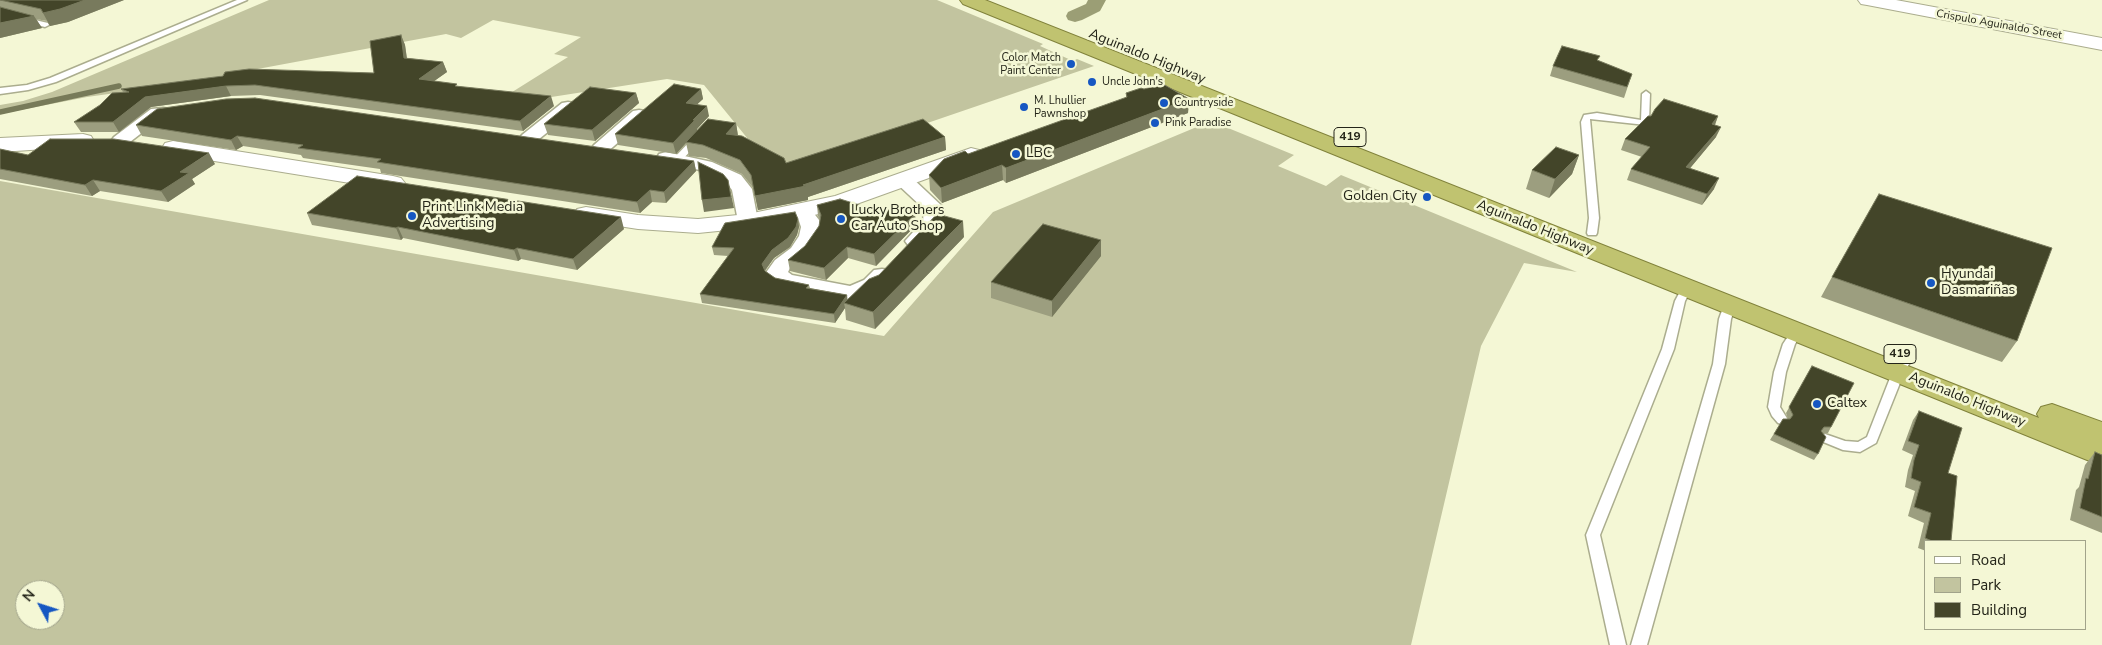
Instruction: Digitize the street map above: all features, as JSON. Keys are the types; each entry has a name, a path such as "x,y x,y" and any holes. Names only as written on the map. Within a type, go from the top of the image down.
{"highway":[{"name":"Aguinaldo Highway","path":"969,0 1172,81 1693,281 1902,365 2102,455"},
{"name":"Aguinaldo Highway","path":"1001,0 1592,233 1693,281"},
{"name":"Aguinaldo Highway","path":"1735,298 1797,332 1902,365 2102,434"}],"street":[{"name":"Crispulo Aguinaldo Street","path":"1867,0 2102,44"},
{"path":"1145,91 1172,81"},
{"path":"528,139 581,96"},
{"path":"600,150 651,104"},
{"path":"120,141 157,113 176,111"},
{"path":"509,137 555,143"},
{"path":"0,145 48,141 120,141 414,187"},
{"path":"582,147 620,152"},
{"path":"561,210 638,222 698,226 748,221 802,211 843,200 991,148"},
{"path":"648,156 705,166 734,180 742,189 748,221"},
{"path":"802,211 809,220 811,227 809,236 798,252 782,264 776,274 785,280 852,292 872,286 933,222 934,208 903,180"}],"lane":[{"path":"0,91 28,87 53,80 243,0"},
{"path":"0,14 45,25"},
{"path":"1592,233 1594,218 1584,122 1587,117 1597,116 1643,123 1645,121 1646,94"},
{"path":"677,160 701,135"},
{"path":"1618,645 1594,535 1668,349 1680,301 1693,281"},
{"path":"1639,645 1719,364 1725,319 1735,298"},
{"path":"1782,420 1774,407 1780,372 1789,344 1797,332"},
{"path":"1825,438 1843,445 1860,447 1872,440 1902,365"}],"green space":[{"path":"269,0 937,0 1043,44 1040,46 1073,61 1077,59 1094,66 793,169 748,139 704,85 667,79 545,98 509,94 568,57 554,54 581,37 493,20 461,38 446,34 166,86 87,97 0,114 0,105 23,101 52,92"},
{"path":"1211,121 1294,155 1278,166 1326,186 1341,175 1577,272 1524,263 1481,346 1411,645 0,645 0,181 884,336 993,212"}],"building":[{"path":"0,0 85,0 43,13 41,9"},
{"path":"0,7 34,16 0,23"},
{"path":"401,35 404,58 443,62 419,79 457,84 455,86 551,96 520,121 255,85 226,86 145,97 113,122 74,122 100,105 112,93 129,92 121,89 223,76 225,72 249,69 374,73 370,41"},
{"path":"1562,46 1600,56 1597,60 1632,74 1627,87 1553,66"},
{"path":"674,84 701,89 686,103 707,106 673,143 615,134"},
{"path":"1163,84 1189,99 1006,168 1002,165 941,188 929,175 944,159 965,151 968,154 1127,97 1126,93"},
{"path":"590,87 636,93 592,130 544,124"},
{"path":"255,98 694,161 664,192 650,190 637,202 377,162 381,159 298,148 303,145 237,136 231,140 136,125 157,109 226,99"},
{"path":"1664,99 1718,116 1712,124 1721,127 1686,167 1719,178 1707,194 1631,169 1650,147 1625,139 1648,116 1651,116"},
{"path":"708,119 736,123 726,134 742,136 784,158 786,163 923,119 945,137 803,185 806,186 755,196 751,175 740,160 703,145 686,142"},
{"path":"50,139 114,139 209,153 180,172 189,173 161,191 93,180 85,185 0,169 0,149 28,155"},
{"path":"1556,147 1579,155 1555,179 1532,170"},
{"path":"698,162 723,174 728,180 731,197 702,200"},
{"path":"357,176 621,217 573,259 517,248 514,250 398,227 307,213"},
{"name":"Hyundai Dasmariñas","path":"1879,194 2052,248 2017,341 1832,277"},
{"path":"840,199 885,213 891,208 915,214 874,254 847,247 824,268 788,260 805,246 819,226 821,215 817,205"},
{"path":"795,212 798,219 796,227 788,238 772,250 762,264 765,271 775,278 809,285 806,288 847,295 834,314 700,294 734,248 712,247 725,223"},
{"path":"937,214 963,221 873,312 844,303 869,279 879,275"},
{"path":"1043,224 1101,240 1052,301 991,282"},
{"name":"Caltex","path":"1812,366 1854,383 1831,427 1824,427 1821,431 1826,437 1818,454 1774,434 1783,419 1790,419 1793,415 1789,407"},
{"path":"1919,411 1962,428 1948,473 1957,476 1951,540 1930,540 1925,538 1931,513 1914,507 1921,482 1911,478 1919,445 1908,441"},
{"path":"2095,452 2102,455 2102,517 2080,508 2086,478 2088,479"}],"waterway":[{"path":"1075,16 1094,7 1097,0"},
{"path":"0,112 119,86"}],"place":[{"name":"Color Match Paint Center","path":"1071,64"},
{"name":"Uncle John's","path":"1092,82"},
{"name":"Countryside","path":"1164,103"},
{"name":"M. Lhullier Pawnshop","path":"1024,107"},
{"name":"Pink Paradise","path":"1155,123"},
{"name":"LBC","path":"1016,154"},
{"name":"Golden City","path":"1427,197"},
{"name":"Print Link Media Advertising","path":"412,216"},
{"name":"Lucky Brothers Car Auto Shop","path":"841,219"},
{"name":"Hyundai Dasmariñas","path":"1931,283"},
{"name":"Caltex","path":"1817,404"}]}
